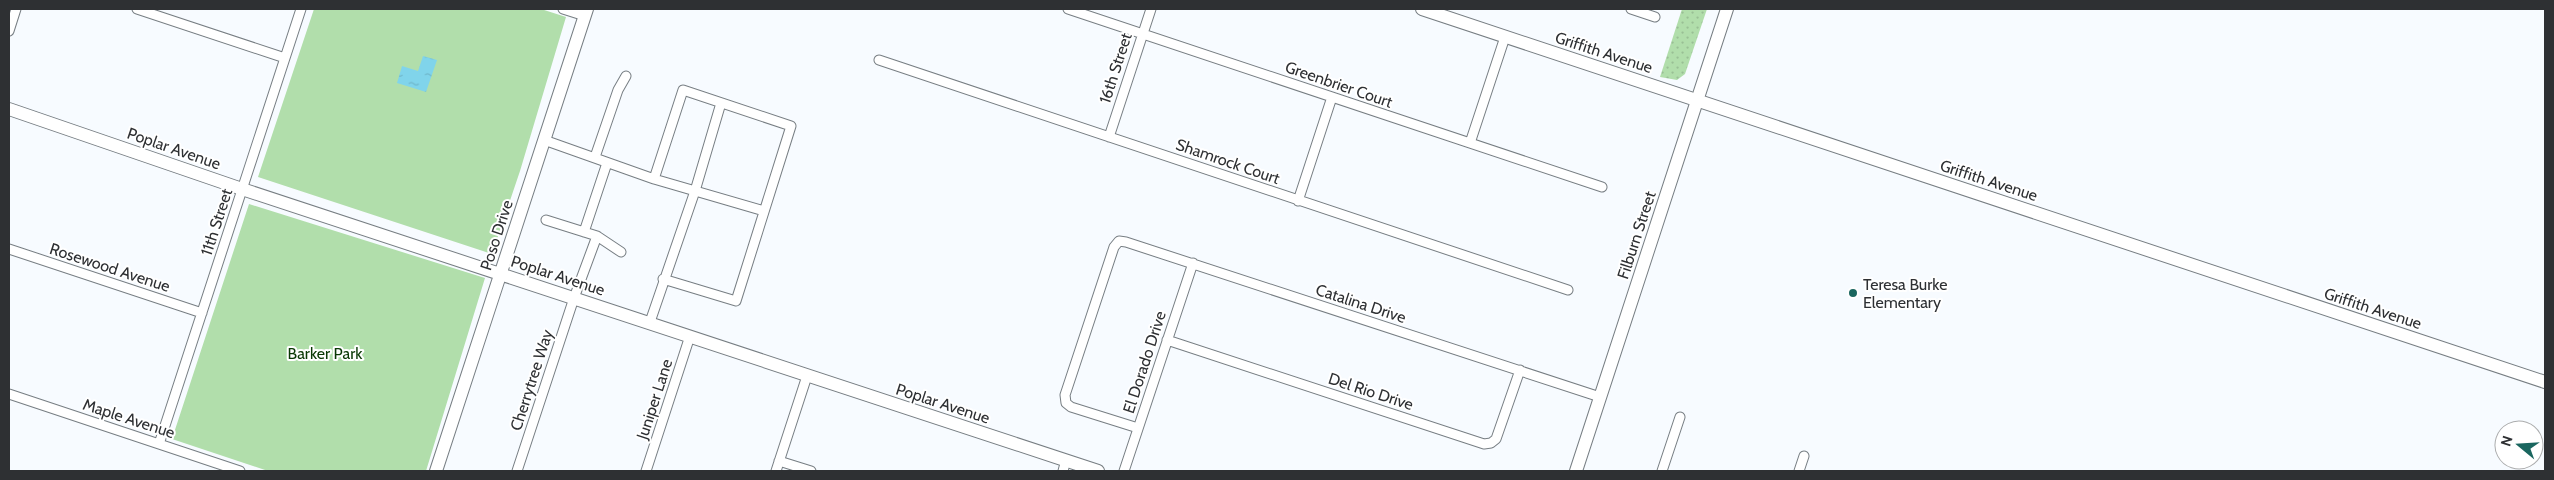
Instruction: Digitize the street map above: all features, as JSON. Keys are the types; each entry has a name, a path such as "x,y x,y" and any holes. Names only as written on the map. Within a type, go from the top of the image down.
{"street":[{"path":"9,30 16,9"},
{"path":"137,9 285,58"},
{"name":"11th Street","path":"159,444 301,9"},
{"path":"563,9 586,12"},
{"name":"Greenbrier Court","path":"1068,9 1602,187"},
{"name":"16th Street","path":"1109,137 1151,9"},
{"name":"Griffith Avenue","path":"1422,9 2545,382"},
{"path":"1631,9 1655,17"},
{"name":"Filburn Street","path":"1576,471 1727,9"},
{"name":"Poso Drive","path":"436,471 586,12"},
{"path":"1470,143 1505,37"},
{"name":"Shamrock Court","path":"879,60 1568,290"},
{"path":"595,157 618,90 626,76"},
{"path":"654,179 683,90 792,126 736,301 664,279"},
{"path":"1298,201 1332,98"},
{"path":"650,322 695,191 721,103"},
{"name":"Poplar Avenue","path":"9,109 500,274 650,322 1064,466 1098,471"},
{"path":"544,140 654,179 764,211"},
{"path":"584,232 607,163"},
{"path":"546,220 597,236 621,252"},
{"name":"Cherrytree Way","path":"517,471 574,298 597,236"},
{"name":"Catalina Drive","path":"1138,428 1071,407 1066,403 1065,395 1114,247 1119,242 1126,242 1193,263 1600,397"},
{"name":"Rosewood Avenue","path":"9,249 202,313"},
{"name":"El Dorado Drive","path":"1124,471 1193,263"},
{"name":"Juniper Lane","path":"646,471 690,336"},
{"name":"Del Rio Drive","path":"1167,340 1484,444 1490,443 1496,438 1520,370"},
{"path":"776,471 807,376"},
{"name":"Maple Avenue","path":"9,394 240,471"},
{"path":"1662,471 1680,417"},
{"path":"1799,471 1804,456"},
{"path":"779,461 812,471"}],"green space":[{"path":"314,9 541,9 566,17 520,171 492,254 258,177"},
{"path":"1682,9 1707,9 1685,74 1677,80 1660,77"},
{"name":"Barker Park","path":"249,204 485,278 426,471 268,471 172,439"}],"water":[{"path":"423,56 437,60 426,92 397,83 402,66 418,71"}],"place":[{"name":"Teresa Burke Elementary","path":"1853,293"}]}
